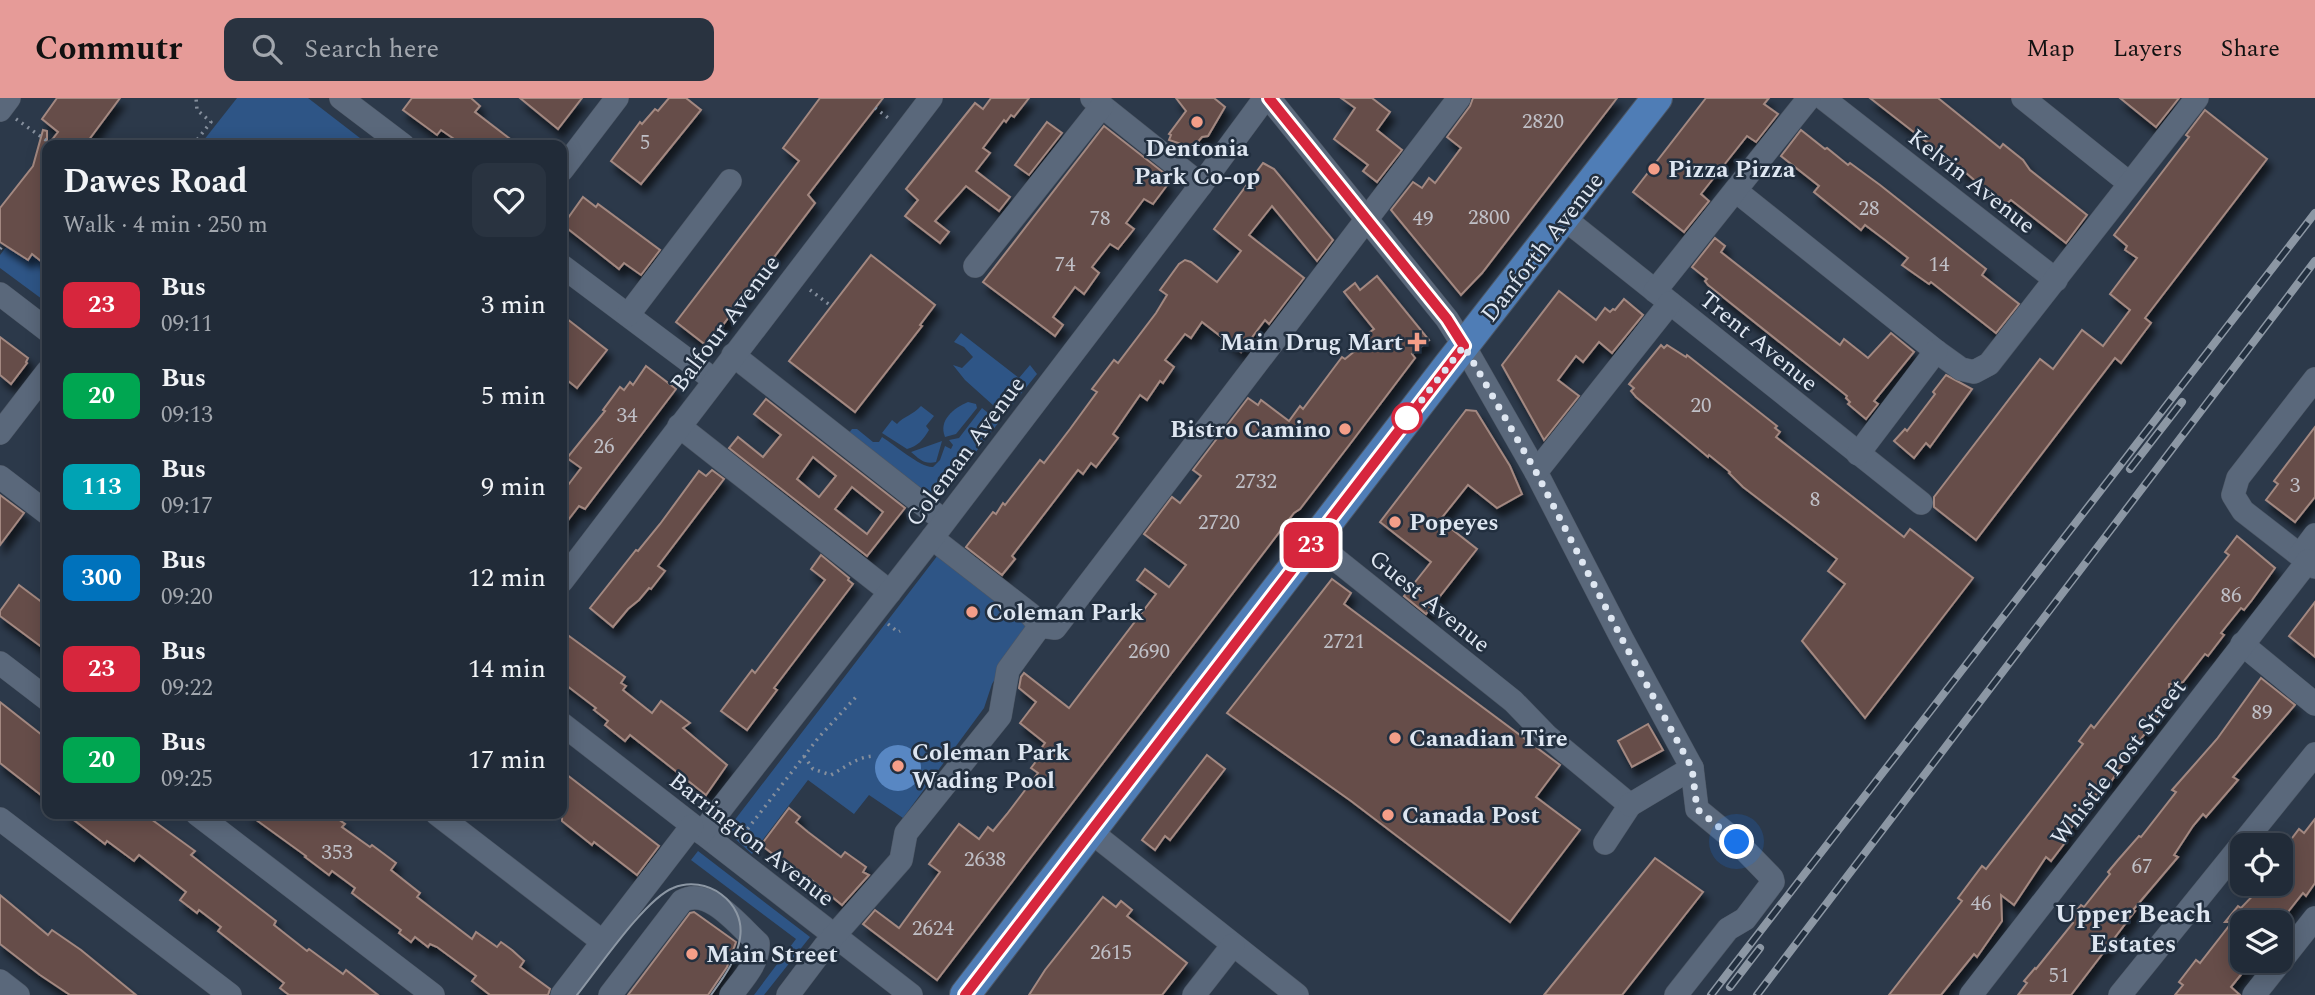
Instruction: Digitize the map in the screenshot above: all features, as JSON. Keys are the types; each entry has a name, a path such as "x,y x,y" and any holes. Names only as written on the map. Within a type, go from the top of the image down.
{"main road":[{"name":"Danforth Avenue","path":"965,995 1657,98"}],"street":[{"path":"341,98 396,140"},
{"path":"567,163 617,98"},
{"name":"Balfour Avenue","path":"567,574 931,98"},
{"path":"1267,98 1447,319 1536,472 1692,768 1697,809 1737,842 1772,878 1773,882 1745,919 1728,929 1676,995"},
{"name":"Coleman Avenue","path":"562,995 890,592 1267,98"},
{"path":"733,355 938,530 1040,626 1055,628 1459,98"},
{"path":"1536,472 1736,191 1809,98"},
{"name":"Kelvin Avenue","path":"1823,98 2056,280"},
{"path":"2023,98 2129,183"},
{"path":"1736,191 1936,351 1968,372 1982,370 2056,280 2197,98"},
{"path":"975,266 1097,102 1201,185"},
{"path":"628,315 730,181"},
{"name":"Trent Avenue","path":"1565,219 1921,503"},
{"path":"567,270 714,380"},
{"path":"0,294 42,326"},
{"path":"1858,454 1936,351"},
{"path":"0,433 42,378"},
{"path":"2308,561 2243,511 2233,495 2238,478 2315,379"},
{"path":"679,426 890,592"},
{"path":"0,477 42,509"},
{"name":"Whistle Post Street","path":"1971,995 2308,561 2315,535"},
{"name":"Guest Avenue","path":"1314,542 1513,701 1547,736 1630,806"},
{"path":"788,995 834,935 901,860 906,833 1000,716 1008,670 1040,626"},
{"path":"2242,645 2315,704"},
{"path":"0,663 42,695"},
{"name":"Barrington Avenue","path":"567,728 911,995"},
{"path":"2120,995 2315,754"},
{"path":"1605,843 1630,806 1692,768"},
{"path":"0,819 230,995"},
{"path":"204,819 433,995"},
{"path":"443,819 603,942"},
{"path":"1090,831 1297,995"},
{"path":"610,995 682,901 690,897 713,903 758,943 755,962 731,995"},
{"path":"2254,995 2315,918"},
{"path":"1194,995 1233,945"},
{"path":"0,981 18,995"}],"path":[{"path":"195,98 197,110 211,121 197,140"},
{"path":"7,108 46,140"},
{"path":"875,108 895,123"},
{"path":"803,285 831,306"},
{"path":"884,621 900,631"},
{"path":"736,844 819,737 856,696"},
{"path":"811,732 819,737"},
{"path":"804,756 813,769 831,775 864,756 874,756"},
{"path":"774,779 781,785"}],"shaded area":[{"path":"237,98 308,98 363,140 204,140"},
{"path":"12,246 19,255 28,259 32,254 42,262 42,299 0,268 0,255 6,247 9,249"},
{"path":"961,333 1019,378 1030,365 1037,374 1004,415 965,380 953,365 962,368 973,357 964,347 954,342"},
{"path":"968,402 976,404 977,408 956,434 945,437 944,425 949,415"},
{"path":"921,406 934,416 926,426 929,430 917,444 907,449 882,433 892,420 897,424"},
{"path":"982,408 999,422 938,501 849,433 852,429 857,429 873,442 879,442 882,437 915,460 933,467 940,460 945,446 951,449 953,445 949,440 959,438"},
{"path":"942,441 936,462 925,462 911,452"},
{"name":"Coleman Park","path":"941,551 1028,624 992,684 984,708 903,818 869,795 854,814 808,780 752,854 732,836 731,826 734,821"},
{"name":"Coleman Park Wading Pool","path":"898,745 914,752 921,768 914,784 898,791 882,784 875,768 882,752"},
{"path":"698,851 810,937 764,995 754,995 796,939 691,860"}],"building":[{"path":"57,98 120,98 89,140 52,140 58,132 42,119"},
{"path":"412,98 471,98 480,106 475,112 511,140 456,140 441,130 437,135 403,110"},
{"path":"520,98 582,98 558,129"},
{"path":"669,98 686,98 701,110 641,184 611,161 640,122 642,124 655,109 658,111"},
{"path":"820,98 883,98 808,195 815,203 707,346 676,322 799,161 783,148"},
{"path":"991,98 1029,98 1014,117 1011,115 1006,122 1004,120 983,148 990,153 976,171 1010,197 999,211 966,186 935,221 949,232 940,243 905,216 918,200 906,189 975,103 983,109"},
{"name":"Dentonia Park Co-op","path":"1176,98 1214,98 1225,107 1208,136 1202,137 1196,144 1187,146 1169,140 1169,134 1186,111"},
{"path":"1341,98 1372,98 1390,112 1377,130 1402,150 1377,182 1363,171 1368,165 1334,139 1355,108"},
{"path":"1473,98 1617,98 1482,273 1461,295 1391,210 1413,182 1422,188 1429,178 1435,183 1461,148 1447,137"},
{"path":"1706,98 1769,98 1764,104 1778,114 1756,142 1747,136 1701,194 1709,201 1684,232 1633,192"},
{"path":"1870,98 1938,98 2000,148 2003,144 2023,160 2030,170 2087,215 2066,243 2011,200 2004,206"},
{"path":"2120,98 2179,98 2156,127"},
{"path":"2205,110 2267,159 2145,318 2151,323 2121,363 2115,358 1976,540 1934,507 1934,497 2040,359 2053,369 2082,330 2103,346 2130,310 2110,294 2137,258 2125,250 2127,246 2114,235 2189,137 2186,135"},
{"path":"1047,122 1062,133 1029,175 1015,165"},
{"path":"1104,126 1164,173 1161,178 1168,184 1153,204 1144,199 1126,223 1134,229 1118,249 1110,244 1092,267 1099,273 1084,294 1075,287 1053,317 1063,325 1055,336 983,282"},
{"path":"43,130 47,131 47,140 42,140 42,262 32,254 28,260 0,242 0,208 33,166"},
{"path":"1801,130 1880,185 1986,269 1982,275 2019,304 1996,333 1931,282 1929,284 1902,265 1908,258 1885,240 1865,225 1861,230 1814,192 1819,186 1781,156"},
{"path":"1263,163 1274,169 1333,240 1317,261 1272,206 1249,235 1304,278 1269,324 1265,320 1241,352 1202,322 1191,338 1185,334 1165,360 1174,367 1163,383 1160,381 1147,400 1140,395 1113,434 1118,438 1096,467 1091,463 1083,474 1078,470 1012,556 1015,559 1002,575 966,547 993,512 996,514 1003,503 1005,505 1040,460 1044,463 1070,429 1097,392 1092,389 1114,360 1118,363 1156,313 1167,295 1160,290 1179,264 1185,260 1191,262 1217,282 1241,251 1214,229"},
{"path":"583,197 596,207 598,204 660,250 641,275 624,263 619,269 567,228 567,219"},
{"path":"1715,238 1725,246 1721,252 1840,345 1844,339 1868,358 1891,333 1914,352 1874,401 1878,404 1866,419 1848,404 1850,402 1847,396 1708,285 1705,281 1707,279 1692,267"},
{"path":"871,255 935,305 920,325 922,326 855,412 789,361"},
{"path":"1377,276 1429,340 1412,354 1415,358 1350,444 1300,509 1294,513 937,980 863,924 875,910 899,928 940,872 929,864 959,824 979,839 988,827 993,831 1007,814 1038,773 1031,768 1043,752 1040,750 1045,743 1020,723 1036,702 1019,688 1021,677 1024,673 1069,708 1156,594 1137,580 1145,569 1169,587 1186,565 1144,534 1172,497 1180,503 1201,476 1193,470 1248,398 1258,405 1261,400 1289,421 1300,406 1303,409 1342,357 1345,359 1366,342 1362,338 1374,329 1344,292 1355,283 1360,290"},
{"path":"1559,291 1596,320 1605,308 1610,312 1615,310 1624,299 1643,315 1612,353 1599,342 1583,362 1576,356 1558,380 1579,396 1544,440 1502,365"},
{"path":"567,319 607,350 577,388 567,380"},
{"path":"0,337 28,358 11,384 0,375"},
{"path":"1661,345 1664,348 1667,345 1686,357 1687,355 1777,426 1775,428 1780,432 1776,437 1904,537 1910,529 1973,578 1865,718 1802,641 1845,584 1828,571 1837,559 1743,487 1730,472 1709,455 1708,457 1631,391 1634,388 1629,384"},
{"path":"646,366 676,389 585,509 579,506 567,522 567,486 581,468 567,458 605,411 603,410 620,387 624,390 630,382 633,385"},
{"path":"1946,375 1972,389 1930,447 1926,443 1914,458 1894,441 1905,429 1907,431"},
{"path":"766,399 905,508 867,556 729,448 738,437 763,457 781,435 754,414","holes":["813,457 836,476 819,497 797,479","852,487 883,512 867,534 835,509"]},
{"path":"1466,410 1476,411 1510,466 1522,494 1497,508 1468,485 1440,520 1477,549 1426,614 1404,596 1431,562 1380,522"},
{"path":"2315,427 2315,497 2295,522 2266,500 2278,484 2274,481"},
{"path":"712,470 724,479 658,566 665,571 613,627 590,608 660,524 699,471 706,476"},
{"path":"0,495 24,513 0,545"},
{"path":"2237,536 2275,568 2252,600 2244,610 2241,608 2221,633 2224,635 2208,656 2205,654 2183,682 2169,684 2170,698 2160,710 2162,712 2110,783 2107,781 2082,812 2064,838 2067,840 2051,861 2046,857 2014,905 2001,895 2002,921 1977,957 1974,954 1941,995 1889,995 1962,901 1958,898 1982,866 1986,869 2083,744 2079,741 2091,725 2094,728 2229,555 2225,552"},
{"path":"821,555 853,584 774,688 777,690 747,730 721,711 752,670 755,673 825,580 811,569"},
{"name":"Canadian Tire","path":"1332,579 1351,593 1344,604 1560,765 1536,797 1580,830 1510,922 1351,801 1227,713"},
{"path":"19,585 42,602 42,647 0,616 0,611"},
{"path":"2315,602 2315,657 2289,636"},
{"path":"569,636 625,677 621,683 626,686 623,690 652,713 661,701 690,723 683,728 727,765 706,795 630,735 625,741 605,725 608,721 594,710 596,708 567,686"},
{"path":"2261,678 2295,705 2233,777 2238,780 2206,817 2203,814 2193,826 2174,855 2178,857 2133,910 2135,911 2071,995 2018,995 2027,983 2024,981 2073,923 2069,920 2081,905 2084,907 2110,874 2108,872 2139,836 2141,837 2176,792 2172,790 2217,739"},
{"path":"0,702 42,735 41,795 0,763"},
{"path":"1648,724 1663,750 1632,767 1618,741"},
{"path":"1207,755 1225,769 1170,840 1165,836 1155,850 1142,840"},
{"path":"567,775 659,846 637,875 562,821 567,819"},
{"path":"789,808 800,817 796,822 808,832 841,857 845,852 866,867 863,872 869,875 842,905 808,877 806,879 761,845"},
{"path":"72,819 151,819 195,851 191,855 276,921 274,925 307,951 309,949 343,974 346,970 378,995 289,995 280,988 284,983 218,931 221,927 180,900 186,892 139,855 134,861 107,841 105,844"},
{"path":"255,819 338,819 345,824 342,827 396,863 391,870 420,893 417,897 472,939 476,932 497,947 501,942 512,950 524,961 520,967 550,989 548,995 490,995 472,981 476,976 437,947 430,944 428,947 415,937 411,942 399,933 401,930 352,893 355,888 332,871 329,875"},
{"path":"2315,819 2315,883 2306,896 2303,893 2290,910 2235,910 2238,906 2241,908 2252,896 2293,896 2293,837 2299,829 2304,833"},
{"path":"1655,858 1703,892 1622,995 1544,995"},
{"path":"0,895 48,935 52,930 136,995 70,995 40,975 0,944"},
{"path":"1103,897 1116,907 1121,901 1132,910 1127,916 1187,963 1162,995 1029,995 1045,970"},
{"name":"Main Street","path":"694,912 736,942 727,967 708,995 628,995 690,913"},
{"path":"2230,925 2230,973 2242,973 2231,987 2240,995 2175,995 2183,985 2179,982 2196,960 2200,963"}],"tram line":[{"path":"577,995 622,936 649,906 673,888 686,885 710,888 721,894 737,913 740,925 736,954 711,995"}],"railway":[{"path":"1711,995 2315,213"},
{"path":"1757,995 2315,261"},
{"path":"2130,469 2182,402"},
{"path":"1730,987 1760,948"}],"bus line":[{"name":"23","path":"965,995 1464,346 1447,319 1269,98"}],"place":[{"name":"Dentonia Park Co-op","path":"1197,122"},
{"name":"Pizza Pizza","path":"1654,169"},
{"name":"Main Drug Mart","path":"1417,342"},
{"name":"Bistro Camino","path":"1345,429"},
{"name":"Popeyes","path":"1395,522"},
{"name":"Coleman Park","path":"972,612"},
{"name":"Canadian Tire","path":"1395,738"},
{"name":"Coleman Park Wading Pool","path":"898,766"},
{"name":"Canada Post","path":"1388,815"},
{"name":"Main Street","path":"692,954"}],"district":[{"name":"Upper Beach Estates","path":"2133,928"}],"route":[{"path":"1407,418 1403,424 1464,346 1536,472 1692,768 1697,809 1737,842"}]}
